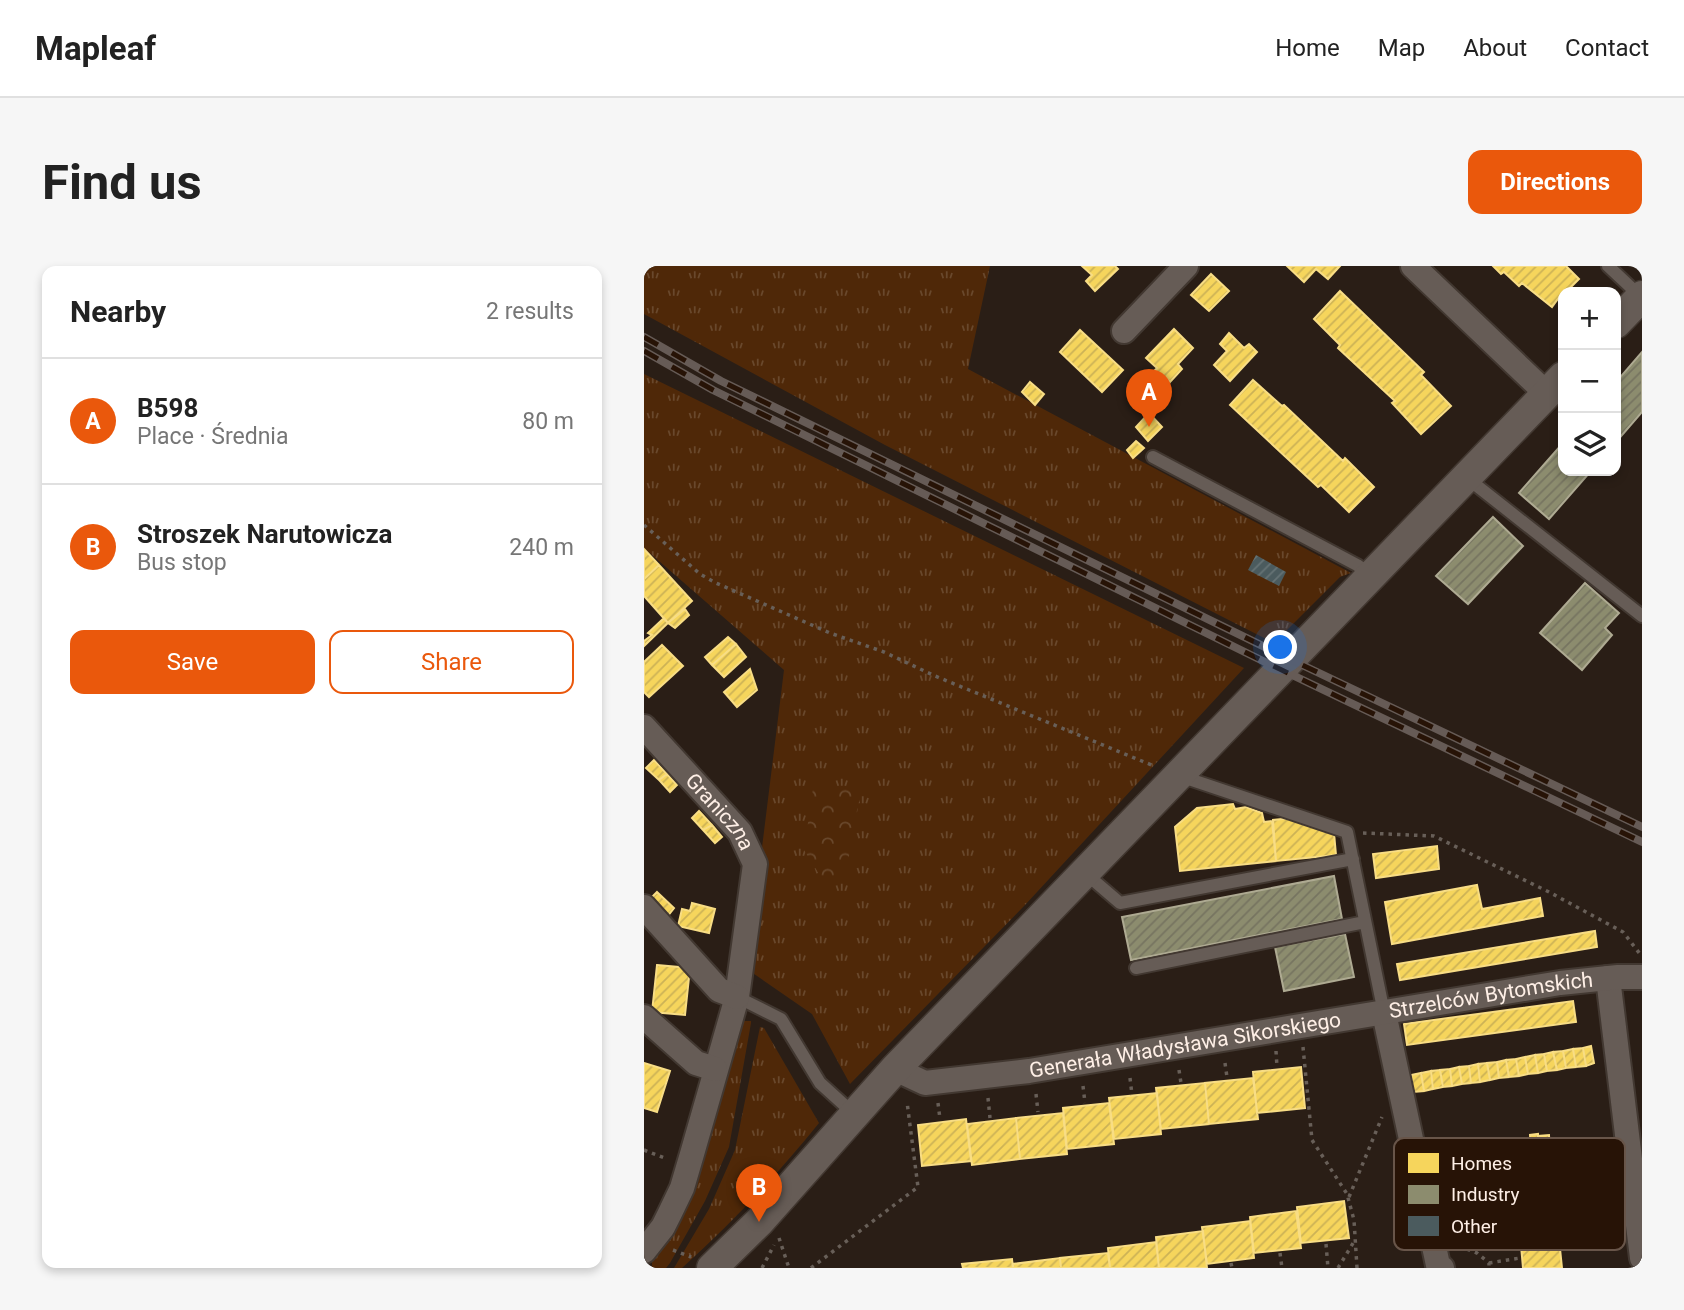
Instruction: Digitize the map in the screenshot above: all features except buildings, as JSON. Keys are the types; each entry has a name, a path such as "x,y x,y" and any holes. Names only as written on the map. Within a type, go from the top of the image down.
{"street":[{"path":"1124,331 1186,266"},
{"path":"706,1264 759,1222 853,1113 1555,385 1413,266"},
{"path":"1621,318 1641,296"},
{"name":"Graniczna","path":"644,727 740,832 755,864 737,997 682,1188 663,1227 649,1245"},
{"path":"644,907 719,990 737,997"},
{"name":"Strzelców Bytomskich","path":"1411,1138 1384,1013 1560,983 1642,977"},
{"name":"Strzelców Bytomskich","path":"1608,978 1642,1258"},
{"name":"Generała Władysława Sikorskiego","path":"895,1069 925,1083 1029,1070 1384,1013"},
{"path":"644,1017 696,1063 715,1069"}],"lane":[{"path":"1608,266 1641,296"},
{"path":"1153,457 1357,565 1372,576"},
{"path":"1467,477 1642,616"},
{"path":"1179,776 1347,832 1384,1013"},
{"path":"1085,873 1120,903 1353,859"},
{"path":"1136,968 1365,922"},
{"path":"737,997 781,1019 820,1083 853,1113"}],"path":[{"path":"644,525 700,574 716,583 830,633 884,652 935,676 1179,776"},
{"path":"1347,832 1434,836 1549,892 1623,932 1642,957"},
{"path":"1301,1026 1312,1140 1349,1199 1354,1220 1357,1268"},
{"path":"1276,1046 1277,1067"},
{"path":"1129,1075 1132,1095"},
{"path":"1083,1083 1085,1103"},
{"path":"987,1089 990,1118"},
{"path":"1036,1091 1038,1112"},
{"path":"938,1097 940,1119"},
{"path":"811,1268 918,1187 907,1102"},
{"path":"1349,1199 1385,1112"},
{"path":"779,1238 789,1268"},
{"path":"1338,1268 1355,1240"},
{"path":"1326,1244 1328,1268"},
{"path":"649,1245 706,1264"},
{"path":"1470,1250 1477,1253 1489,1266 1520,1258"},
{"path":"1280,1253 1282,1268"}],"green space":[{"path":"644,266 990,266 968,369 1351,573 1340,577 1274,643 885,445 644,314"},
{"path":"644,374 1244,668 1025,905 850,1084 812,1014 747,969 784,670 644,548"},
{"path":"814,782 861,791 846,872 826,885 804,850"},
{"path":"742,1021 751,1023 729,1147 705,1201 670,1263 666,1268 652,1268 652,1257 724,1085"},
{"path":"760,1027 764,1028 819,1123 736,1216 682,1268 674,1268 709,1209 735,1150"}],"railway":[{"path":"644,337 721,381 1275,652 1642,827"},
{"path":"644,351 713,390 1265,662 1642,842"}],"place":[{"name":"B598","path":"1149,427"},
{"name":"Stroszek Narutowicza","path":"759,1222"}]}
